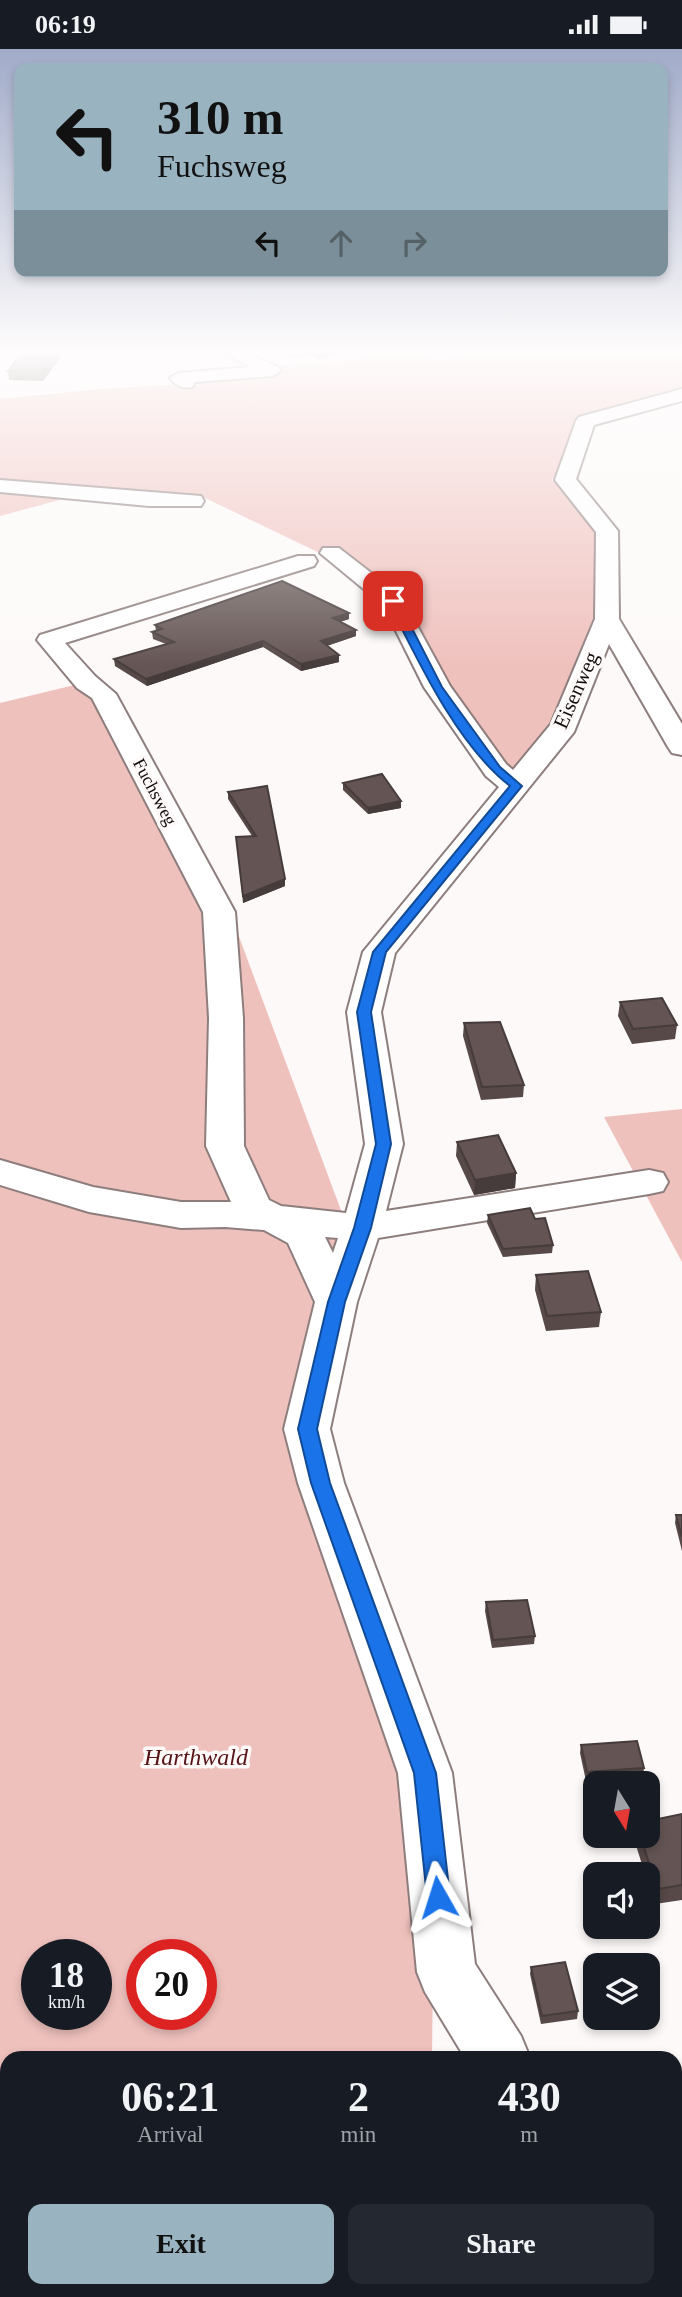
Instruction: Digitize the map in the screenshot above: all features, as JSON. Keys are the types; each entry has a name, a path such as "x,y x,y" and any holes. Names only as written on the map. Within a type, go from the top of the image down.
{"street":[{"name":"Eisenweg","path":"495,2051 446,1972 425,1773 321,1483 307,1429 336,1302 362,1228 384,1144 364,1012 379,952 564,726 607,619 607,531 565,480 571,457"},
{"path":"0,486 149,500 193,501"},
{"name":"Fuchsweg","path":"272,1218 253,1207 225,1146 226,1018 219,912 103,694 86,682 48,640 319,557 393,601 436,687 496,770 516,786"},
{"path":"607,619 682,747"},
{"path":"0,1172 89,1199 181,1215 225,1214 362,1228 649,1182"},
{"path":"272,1218 304,1235 336,1302"}],"green space":[{"path":"0,457 564,457 552,480 565,491 600,533 600,617 567,702 511,783 482,773 391,613 324,555 203,497 63,499 0,516"},
{"name":"Harthwald","path":"87,682 232,918 348,1229 308,1372 407,1778 433,1970 432,2051 0,2051 0,703"},
{"path":"682,1109 682,1262 604,1117"}],"building":[{"path":"282,581 349,613 333,618 356,630 321,641 339,655 301,664 263,641 146,679 114,659 174,642 152,632 162,629 155,625"},
{"path":"382,774 401,801 368,808 343,783"},
{"path":"267,786 285,879 243,896 236,837 256,836 228,792"},
{"path":"662,998 677,1025 633,1029 620,1002"},
{"path":"500,1022 524,1085 482,1087 464,1023"},
{"path":"498,1135 516,1173 475,1180 457,1142"},
{"path":"530,1208 535,1219 545,1218 553,1245 503,1249 488,1215"},
{"path":"588,1271 601,1312 547,1316 536,1275"},
{"path":"676,1515 682,1515 682,1537"},
{"path":"527,1600 535,1636 493,1640 486,1602"},
{"path":"637,1741 644,1768 587,1771 581,1745"},
{"path":"682,1814 682,1885 660,1889 660,1862 649,1862 644,1848 660,1848 660,1819"},
{"path":"565,1962 578,2011 542,2016 531,1967"}],"route":[{"path":"393,601 436,687 496,770 516,786 379,952 364,1012 384,1144 362,1228 336,1302 307,1429 321,1483 425,1773 438,1897"}]}
